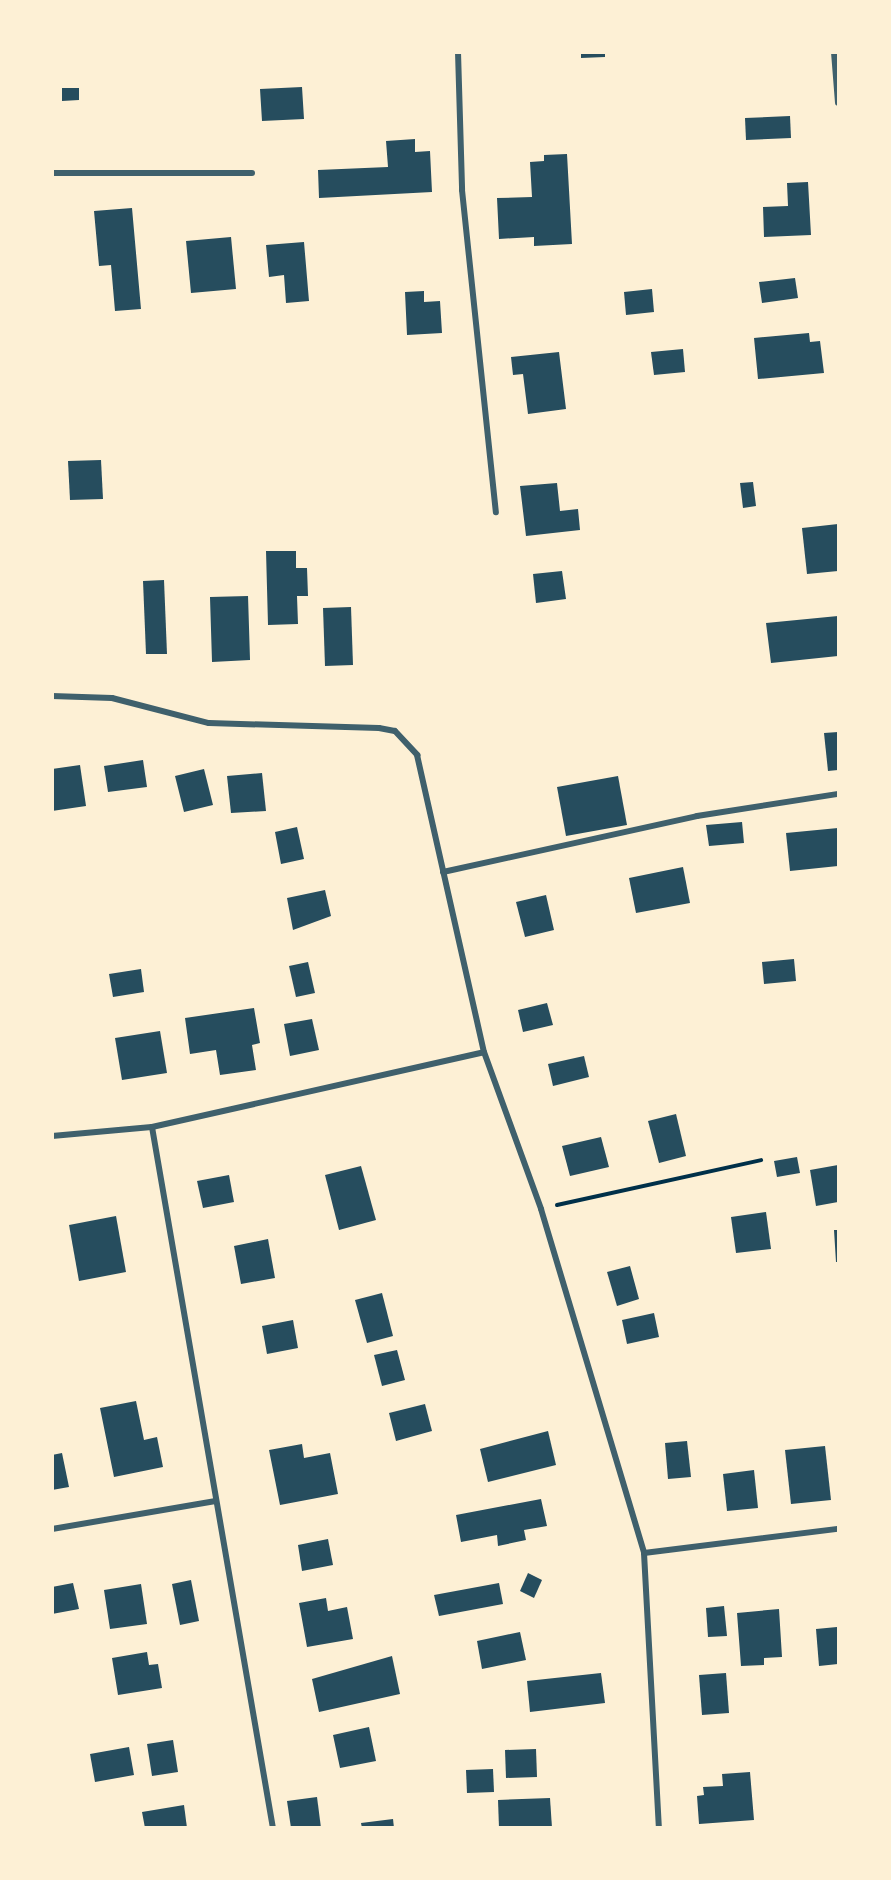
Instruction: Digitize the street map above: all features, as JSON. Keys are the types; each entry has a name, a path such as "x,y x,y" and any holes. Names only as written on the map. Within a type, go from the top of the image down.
{"street":[{"path":"458,52 462,190 496,512"},
{"path":"834,52 838,104"},
{"path":"52,172 252,173"},
{"path":"52,696 112,698 209,723 395,731 417,755 484,1052 541,1209 644,1553 659,1827"},
{"path":"443,872 697,816 838,795"},
{"path":"52,1136 152,1127 484,1052"},
{"path":"152,1127 273,1827"},
{"path":"52,1529 216,1501"},
{"path":"644,1553 838,1528"}],"path":[{"path":"541,1209 761,1160"}],"building":[{"path":"581,52 605,52 605,57 581,58"},
{"path":"302,87 304,119 262,121 260,89"},
{"path":"62,88 79,88 79,100 62,101"},
{"path":"790,116 791,138 746,140 745,118"},
{"path":"415,139 415,152 430,151 432,192 319,198 318,170 388,167 386,141"},
{"path":"567,154 572,244 534,246 534,237 499,239 497,198 532,197 530,162 544,161 544,155"},
{"path":"808,182 811,235 764,237 763,207 788,206 787,183"},
{"path":"132,208 141,309 115,311 111,265 99,266 94,211"},
{"path":"231,237 236,289 191,293 186,241"},
{"path":"304,242 309,301 286,303 284,275 269,277 266,245"},
{"path":"795,278 798,298 762,303 759,282"},
{"path":"652,289 654,312 626,315 624,292"},
{"path":"424,291 424,302 440,301 442,333 407,335 405,292"},
{"path":"809,333 810,342 820,341 824,373 758,379 754,338"},
{"path":"683,349 685,372 654,375 651,352"},
{"path":"559,352 566,409 528,414 523,374 513,375 511,357"},
{"path":"101,460 103,499 70,500 68,461"},
{"path":"753,482 756,506 743,508 740,483"},
{"path":"557,483 560,511 578,509 580,530 526,536 520,486"},
{"path":"838,524 838,571 807,574 802,528"},
{"path":"266,551 296,551 296,568 307,568 308,596 297,596 298,624 268,625"},
{"path":"562,571 566,599 536,603 533,574"},
{"path":"164,580 167,654 146,654 143,581"},
{"path":"248,596 250,660 212,662 210,597"},
{"path":"351,607 353,665 325,666 323,608"},
{"path":"838,616 838,656 771,663 766,623"},
{"path":"838,732 838,770 828,771 824,733"},
{"path":"143,760 147,787 108,792 104,766"},
{"path":"80,765 86,806 52,811 52,769"},
{"path":"204,769 213,805 184,812 175,776"},
{"path":"262,773 266,811 231,813 227,776"},
{"path":"618,776 627,825 566,836 557,787"},
{"path":"742,822 744,843 709,846 706,825"},
{"path":"297,827 304,859 281,864 275,832"},
{"path":"838,828 838,866 790,871 786,833"},
{"path":"683,867 690,903 636,913 629,878"},
{"path":"325,890 331,916 293,930 287,898"},
{"path":"546,895 554,930 525,937 516,902"},
{"path":"794,959 796,981 764,984 762,962"},
{"path":"308,962 315,993 296,997 289,966"},
{"path":"141,969 144,992 113,997 109,974"},
{"path":"547,1003 553,1025 523,1032 518,1010"},
{"path":"254,1008 260,1043 252,1045 256,1070 220,1075 216,1050 190,1054 185,1018"},
{"path":"312,1019 319,1050 290,1056 284,1024"},
{"path":"160,1031 167,1073 122,1080 115,1038"},
{"path":"584,1056 589,1077 553,1086 548,1064"},
{"path":"676,1114 686,1156 659,1163 648,1121"},
{"path":"601,1137 609,1167 570,1176 562,1146"},
{"path":"797,1157 800,1173 777,1177 774,1161"},
{"path":"838,1165 838,1202 816,1206 810,1170"},
{"path":"361,1166 376,1220 339,1230 325,1175"},
{"path":"229,1175 234,1202 203,1208 197,1181"},
{"path":"766,1212 771,1249 736,1253 731,1217"},
{"path":"116,1216 126,1272 79,1281 69,1225"},
{"path":"834,1230 838,1230 838,1262 836,1262"},
{"path":"268,1239 275,1278 241,1284 234,1246"},
{"path":"630,1266 639,1299 617,1306 607,1272"},
{"path":"382,1293 393,1336 367,1343 355,1300"},
{"path":"654,1313 659,1337 627,1344 622,1320"},
{"path":"293,1320 298,1348 267,1354 262,1326"},
{"path":"397,1350 405,1380 382,1386 374,1355"},
{"path":"136,1401 144,1440 157,1437 163,1467 114,1477 100,1408"},
{"path":"425,1404 432,1431 396,1441 389,1413"},
{"path":"548,1431 556,1465 488,1482 480,1449"},
{"path":"687,1441 691,1477 668,1479 665,1443"},
{"path":"302,1444 304,1458 330,1453 338,1494 280,1505 269,1450"},
{"path":"825,1446 831,1500 791,1504 785,1450"},
{"path":"62,1453 69,1487 52,1490 52,1455"},
{"path":"754,1470 758,1508 727,1511 723,1474"},
{"path":"541,1499 547,1526 524,1530 526,1540 498,1546 497,1535 461,1542 456,1515"},
{"path":"328,1539 333,1565 302,1571 298,1545"},
{"path":"528,1573 542,1580 534,1598 520,1591"},
{"path":"191,1580 199,1621 180,1625 172,1584"},
{"path":"73,1583 79,1609 52,1614 52,1587"},
{"path":"499,1583 503,1604 439,1616 434,1595"},
{"path":"141,1584 147,1624 110,1629 104,1590"},
{"path":"326,1598 328,1611 347,1607 353,1639 307,1647 299,1603"},
{"path":"724,1606 727,1636 708,1637 706,1608"},
{"path":"779,1609 782,1657 764,1658 764,1665 741,1666 737,1613"},
{"path":"837,1627 838,1664 819,1666 816,1629"},
{"path":"520,1632 526,1660 482,1669 477,1641"},
{"path":"147,1652 149,1665 158,1664 162,1688 118,1695 112,1658"},
{"path":"392,1656 400,1694 319,1712 312,1679"},
{"path":"601,1673 605,1703 530,1712 527,1681"},
{"path":"726,1673 729,1713 702,1715 699,1675"},
{"path":"369,1727 376,1761 340,1768 333,1735"},
{"path":"173,1740 178,1772 152,1776 147,1744"},
{"path":"129,1747 134,1775 95,1782 90,1754"},
{"path":"536,1749 537,1777 506,1778 505,1750"},
{"path":"493,1769 494,1792 467,1793 466,1770"},
{"path":"750,1772 754,1820 699,1824 697,1796 704,1795 703,1787 723,1786 722,1774"},
{"path":"317,1797 321,1828 291,1828 287,1801"},
{"path":"550,1798 552,1828 499,1828 498,1800"},
{"path":"184,1805 187,1828 145,1828 142,1812"},
{"path":"393,1819 394,1828 362,1828 361,1823"}]}
